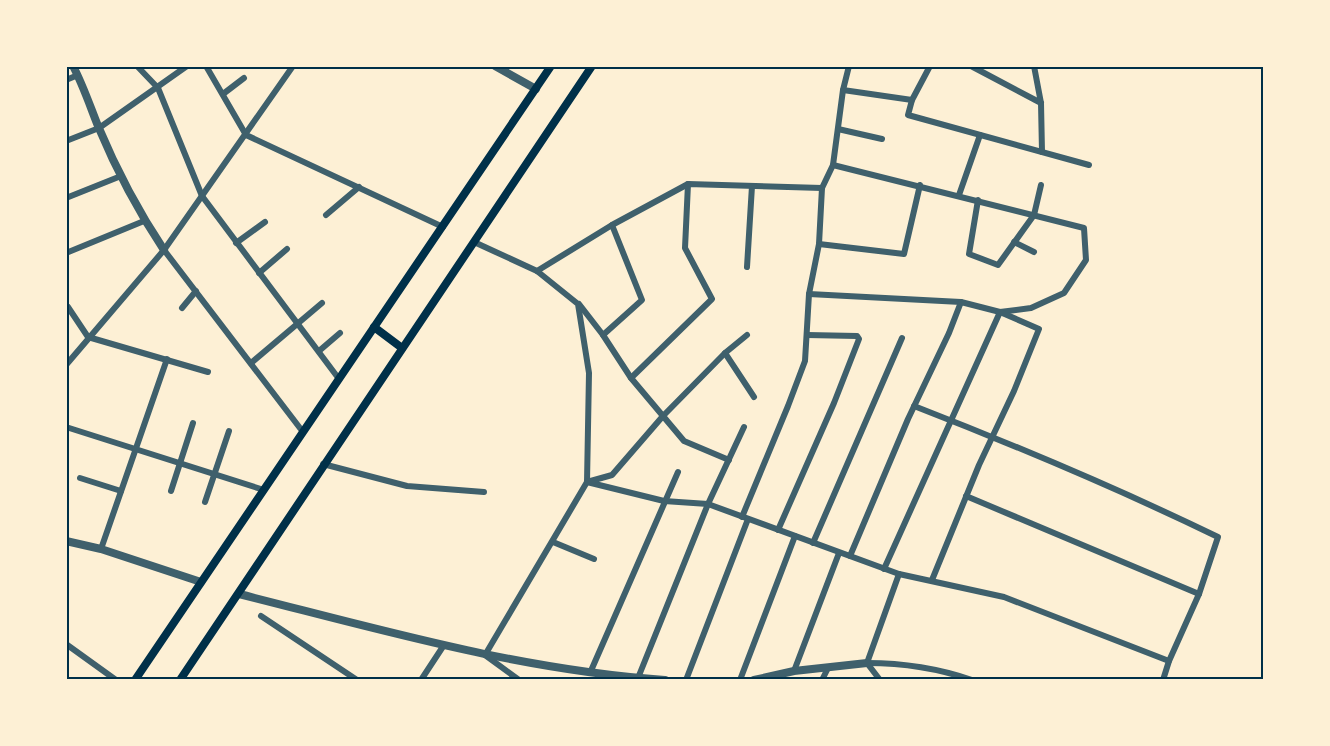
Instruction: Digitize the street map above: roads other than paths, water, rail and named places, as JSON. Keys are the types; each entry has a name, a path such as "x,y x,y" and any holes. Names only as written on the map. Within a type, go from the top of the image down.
{"main road":[{"path":"135,680 551,66"},
{"path":"180,680 592,66"},
{"path":"374,327 402,348"}],"street":[{"path":"73,66 121,176 144,220 164,250 303,432"},
{"path":"137,66 158,88 202,196 339,379"},
{"path":"66,141 99,128 187,66"},
{"path":"206,66 246,135 443,227"},
{"path":"66,365 164,250 293,66"},
{"path":"495,66 536,88"},
{"path":"686,680 804,361 809,294 819,244 822,188 833,165 843,90 849,66"},
{"path":"930,66 912,100 908,115 1089,165"},
{"path":"971,66 1041,103"},
{"path":"1034,66 1041,103 1042,152"},
{"path":"66,80 78,75"},
{"path":"224,94 244,78"},
{"path":"843,90 912,100"},
{"path":"838,129 882,139"},
{"path":"959,195 980,135"},
{"path":"833,165 1084,228 1086,260 1064,293 1031,308 1000,312"},
{"path":"66,198 121,176"},
{"path":"537,271 612,225 688,184 822,188"},
{"path":"631,378 712,299 685,248 688,184"},
{"path":"819,244 904,254 920,185"},
{"path":"978,200 969,254 998,265 1034,215 1041,185"},
{"path":"747,267 752,186"},
{"path":"326,215 359,187"},
{"path":"66,254 144,220"},
{"path":"236,243 265,222"},
{"path":"603,335 642,300 612,225"},
{"path":"474,242 537,271 578,304 603,335 631,378 684,441 729,460"},
{"path":"1014,242 1034,252"},
{"path":"259,273 287,249"},
{"path":"182,308 196,291"},
{"path":"809,294 961,302 1000,312 1039,329 932,580"},
{"path":"850,556 961,302"},
{"path":"251,363 322,303"},
{"path":"485,655 587,482 589,373 578,304"},
{"path":"68,307 88,337 208,372"},
{"path":"884,569 1000,312"},
{"path":"319,351 340,333"},
{"path":"587,482 612,474 663,416 725,353 747,335"},
{"path":"778,530 834,403 859,339 857,336 807,335"},
{"path":"813,543 902,338"},
{"path":"725,353 754,397"},
{"path":"101,549 167,359"},
{"path":"914,406 992,436 1148,503 1218,537 1199,594 1163,680"},
{"path":"171,490 193,423"},
{"path":"638,678 708,504 744,427"},
{"path":"66,428 264,490"},
{"path":"205,502 229,431"},
{"path":"324,464 407,486 484,492"},
{"path":"590,673 678,472"},
{"path":"80,478 121,491"},
{"path":"587,482 664,501 708,504 899,574 1004,597 1169,662"},
{"path":"966,496 1199,594"},
{"path":"740,680 795,536"},
{"path":"66,541 101,549 201,582"},
{"path":"553,542 594,559"},
{"path":"794,671 839,553"},
{"path":"867,663 899,574"},
{"path":"239,594 485,655 590,673 664,680"},
{"path":"261,616 357,680"},
{"path":"66,644 116,680"},
{"path":"421,680 444,645"},
{"path":"485,655 519,680"},
{"path":"867,663 880,680"},
{"path":"754,680 794,671 867,663 898,663 942,670 972,680"},
{"path":"822,680 828,668"}]}
